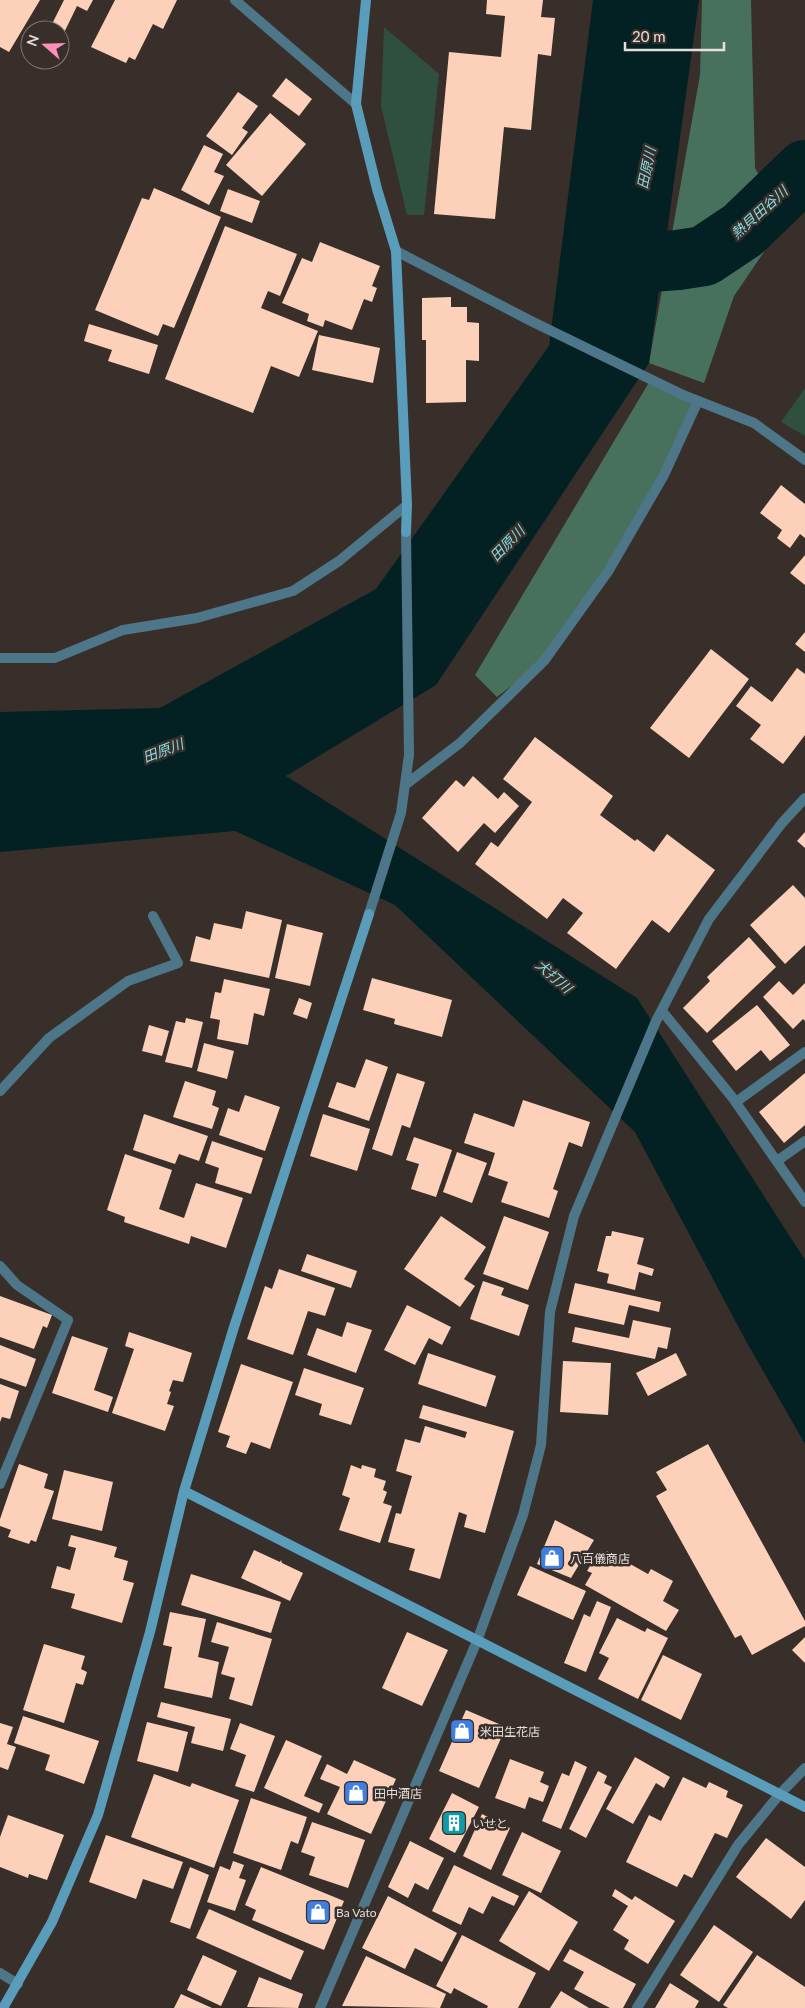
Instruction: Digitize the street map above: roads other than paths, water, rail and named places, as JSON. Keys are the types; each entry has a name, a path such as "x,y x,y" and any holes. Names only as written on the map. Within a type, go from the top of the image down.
{"street":[{"path":"235,0 356,104"},
{"path":"3,2008 52,1922 98,1815 150,1632 184,1491 240,1310 401,813 409,756 407,505 396,251 377,189 356,104 366,0"},
{"path":"396,251 533,322 683,395 754,422 805,460"},
{"path":"405,785 460,743 544,661 609,570 664,475 698,401"},
{"path":"0,658 55,658 123,630 197,618 293,591 339,562 407,505"},
{"path":"320,2008 477,1641 523,1515 542,1445 550,1312 574,1216 656,1021 709,919 782,823 805,798"},
{"path":"0,1090 49,1038 128,981 178,963 153,916"},
{"path":"662,1010 736,1102 805,1202"},
{"path":"736,1102 805,1052"},
{"path":"777,1161 805,1141"},
{"path":"0,1266 17,1286 68,1320 0,1484"},
{"path":"184,1491 805,1807"},
{"path":"637,2008 738,1846 779,1795 805,1768"},
{"path":"0,1973 18,1984"}],"water":[{"path":"593,0 699,0 649,363 436,685 286,776 637,998 805,1260 805,1444 747,1343 635,1132 395,905 235,831 0,852 0,712 160,708 376,589 549,346"}],"waterway":[{"name":"熱貝田谷川","path":"622,264 704,256 743,230 805,170"}],"place":[{"name":"八百儀商店","path":"552,1558"},
{"name":"米田生花店","path":"462,1731"},
{"name":"田中酒店","path":"356,1793"},
{"name":"いせと","path":"454,1823"},
{"name":"Ba Vato","path":"318,1912"}],"water label":[{"name":"田原川","path":"646,168"},
{"name":"田原川","path":"507,543"},
{"name":"田原川","path":"163,750"},
{"name":"犬打川","path":"554,976"}]}
